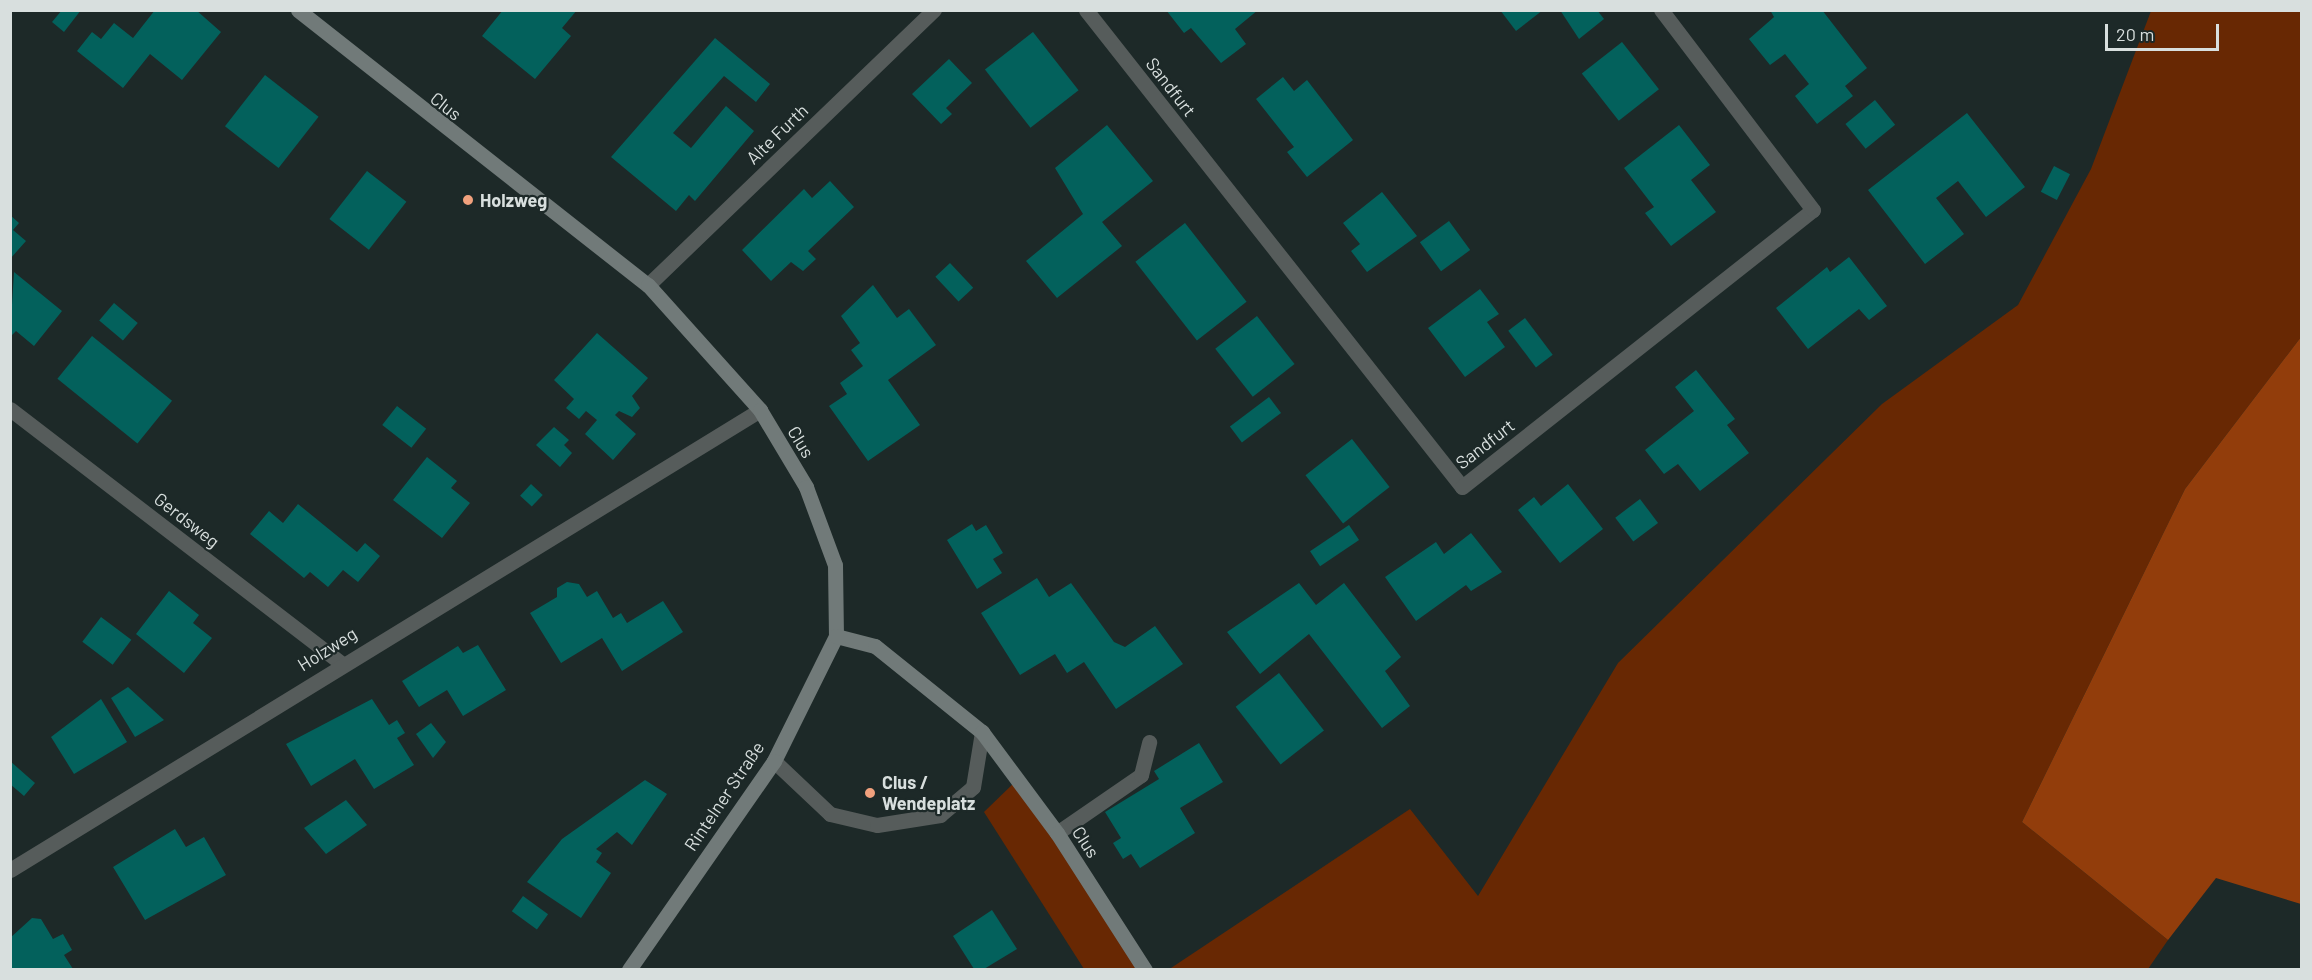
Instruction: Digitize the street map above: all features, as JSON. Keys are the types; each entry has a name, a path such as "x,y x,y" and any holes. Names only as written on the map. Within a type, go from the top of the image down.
{"main road":[{"name":"Clus","path":"298,10 648,285 760,410 806,487 835,565 836,636 875,646 982,732 1057,833 1145,969"},
{"name":"Rintelner Straße","path":"629,969 774,761 836,636"}],"street":[{"name":"Alte Furth","path":"648,285 934,10"},
{"name":"Sandfurt","path":"1086,10 1462,487 1813,210 1661,10"},
{"name":"Gerdsweg","path":"10,409 340,663"},
{"name":"Holzweg","path":"10,870 340,663 760,410"},
{"path":"774,761 830,814 877,825 940,815 974,788 982,732"},
{"path":"1057,833 1141,775 1149,742"}],"shaded area":[{"path":"2151,11 2301,11 2301,337 2185,489 2022,822 2168,940 2148,969 1168,970 1410,809 1478,896 1618,663 1882,404 2018,305 2091,169"},
{"path":"2301,337 2301,904 2216,878 2168,940 2022,822 2185,489"},
{"path":"1019,778 1152,969 1084,969 984,812"}],"building":[{"path":"62,10 81,10 64,32 52,22"},
{"path":"155,10 196,10 221,32 182,80 150,54 123,88 77,51 92,32 101,39 114,23 133,38"},
{"path":"503,10 577,10 562,28 571,36 535,79 482,36"},
{"path":"1166,10 1258,10 1235,29 1246,44 1221,63 1191,28 1184,33"},
{"path":"1500,10 1543,10 1516,31"},
{"path":"1560,10 1597,10 1604,19 1579,39"},
{"path":"1770,10 1822,10 1867,68 1845,86 1853,96 1817,124 1795,96 1809,84 1785,54 1770,65 1749,39 1774,17"},
{"path":"1033,32 1079,90 1030,128 985,70"},
{"path":"715,38 770,84 756,102 724,76 673,133 691,148 726,106 754,131 695,201 689,195 676,211 611,157"},
{"path":"1622,42 1659,89 1619,121 1582,73"},
{"path":"949,59 972,83 946,108 952,114 941,124 912,94"},
{"path":"265,75 319,117 279,168 225,126"},
{"path":"1283,77 1294,91 1307,80 1353,140 1307,177 1287,152 1294,147 1256,99"},
{"path":"1875,100 1895,125 1866,149 1845,124"},
{"path":"1967,113 2025,187 1986,217 1958,181 1936,198 1964,234 1925,264 1868,190"},
{"path":"1107,125 1153,181 1102,222 1122,246 1057,298 1026,261 1083,214 1055,168"},
{"path":"1679,125 1710,165 1691,180 1716,212 1671,246 1645,213 1654,207 1624,168"},
{"path":"2054,166 2070,174 2057,200 2041,192"},
{"path":"367,171 406,202 369,250 329,219"},
{"path":"830,181 854,207 808,251 816,259 803,271 791,262 771,281 742,250 804,189 812,198"},
{"path":"1382,192 1417,236 1367,272 1351,251 1360,244 1343,223"},
{"path":"10,215 19,223 13,230 26,241 10,259"},
{"path":"1449,221 1470,250 1441,271 1420,242"},
{"path":"1185,223 1247,302 1197,341 1135,262"},
{"path":"1849,257 1887,306 1869,320 1859,309 1808,349 1776,308 1827,267 1830,272"},
{"path":"950,263 973,288 959,302 935,277"},
{"path":"14,272 62,311 34,346 16,331 10,337"},
{"path":"873,285 897,318 909,309 936,345 888,380 920,425 868,461 829,406 847,394 840,383 863,366 851,350 860,343 841,316"},
{"path":"1480,289 1499,314 1487,322 1505,347 1465,377 1428,328"},
{"path":"114,303 138,323 123,341 99,321"},
{"path":"1257,316 1295,364 1253,397 1215,349"},
{"path":"1525,318 1553,355 1536,367 1508,331"},
{"path":"597,333 648,378 632,396 640,408 632,417 619,411 615,415 636,434 613,460 585,434 597,420 586,411 579,419 566,408 574,399 554,380"},
{"path":"92,336 172,401 137,444 57,379"},
{"path":"1696,370 1735,419 1727,425 1749,453 1700,491 1678,464 1664,474 1645,450 1694,411 1675,387"},
{"path":"1269,397 1281,413 1242,442 1230,426"},
{"path":"397,406 426,429 411,448 382,425"},
{"path":"554,427 569,440 564,445 572,453 560,467 536,445"},
{"path":"1352,439 1390,487 1343,523 1306,475"},
{"path":"427,457 457,481 451,488 470,503 442,538 393,500"},
{"path":"531,484 543,495 532,507 520,496"},
{"path":"1568,484 1603,529 1560,563 1518,510 1534,497 1541,506"},
{"path":"1640,499 1658,523 1633,542 1615,518"},
{"path":"298,504 357,552 365,543 380,556 358,582 343,570 328,587 310,572 304,578 250,534 269,511 283,523"},
{"path":"972,524 976,531 986,525 1003,553 993,559 1002,573 977,589 947,540"},
{"path":"1349,525 1359,540 1320,566 1310,551"},
{"path":"1471,533 1502,572 1471,591 1466,585 1416,621 1385,577 1436,542 1444,554"},
{"path":"1037,578 1049,597 1071,583 1114,642 1125,647 1155,626 1183,664 1116,709 1084,662 1067,673 1055,654 1020,675 981,613"},
{"path":"567,582 579,584 587,597 597,591 613,618 621,613 627,623 663,601 683,632 622,671 602,638 561,663 530,613 557,597 557,588"},
{"path":"1299,583 1316,605 1344,583 1401,657 1385,671 1410,706 1382,728 1309,634 1260,674 1227,632"},
{"path":"169,591 199,615 193,623 212,638 184,673 136,634"},
{"path":"101,617 131,640 113,665 82,642"},
{"path":"478,645 506,690 463,716 447,690 419,707 402,681 458,646 463,653"},
{"path":"1279,673 1324,731 1281,764 1236,707"},
{"path":"128,687 164,720 135,737 111,698"},
{"path":"101,699 127,742 74,774 51,737"},
{"path":"372,699 389,725 397,720 405,733 397,738 414,765 374,789 355,759 311,786 286,744"},
{"path":"431,723 446,742 433,758 416,734"},
{"path":"1199,743 1223,782 1180,808 1195,833 1140,868 1131,854 1123,859 1113,843 1121,838 1105,812 1159,779 1154,771"},
{"path":"10,761 35,783 24,796 10,784"},
{"path":"645,780 667,794 632,845 617,832 596,849 602,853 596,862 611,873 581,918 527,882 562,839"},
{"path":"346,800 367,825 326,854 304,828"},
{"path":"175,829 186,847 204,837 226,875 145,920 113,867"},
{"path":"523,896 548,914 537,930 512,911"},
{"path":"992,910 1017,949 984,969 974,969 953,936"},
{"path":"32,918 41,919 53,939 63,934 72,950 64,955 73,969 10,969 10,938"}],"place":[{"name":"Holzweg","path":"468,200"},
{"name":"Clus / Wendeplatz","path":"870,793"}]}
